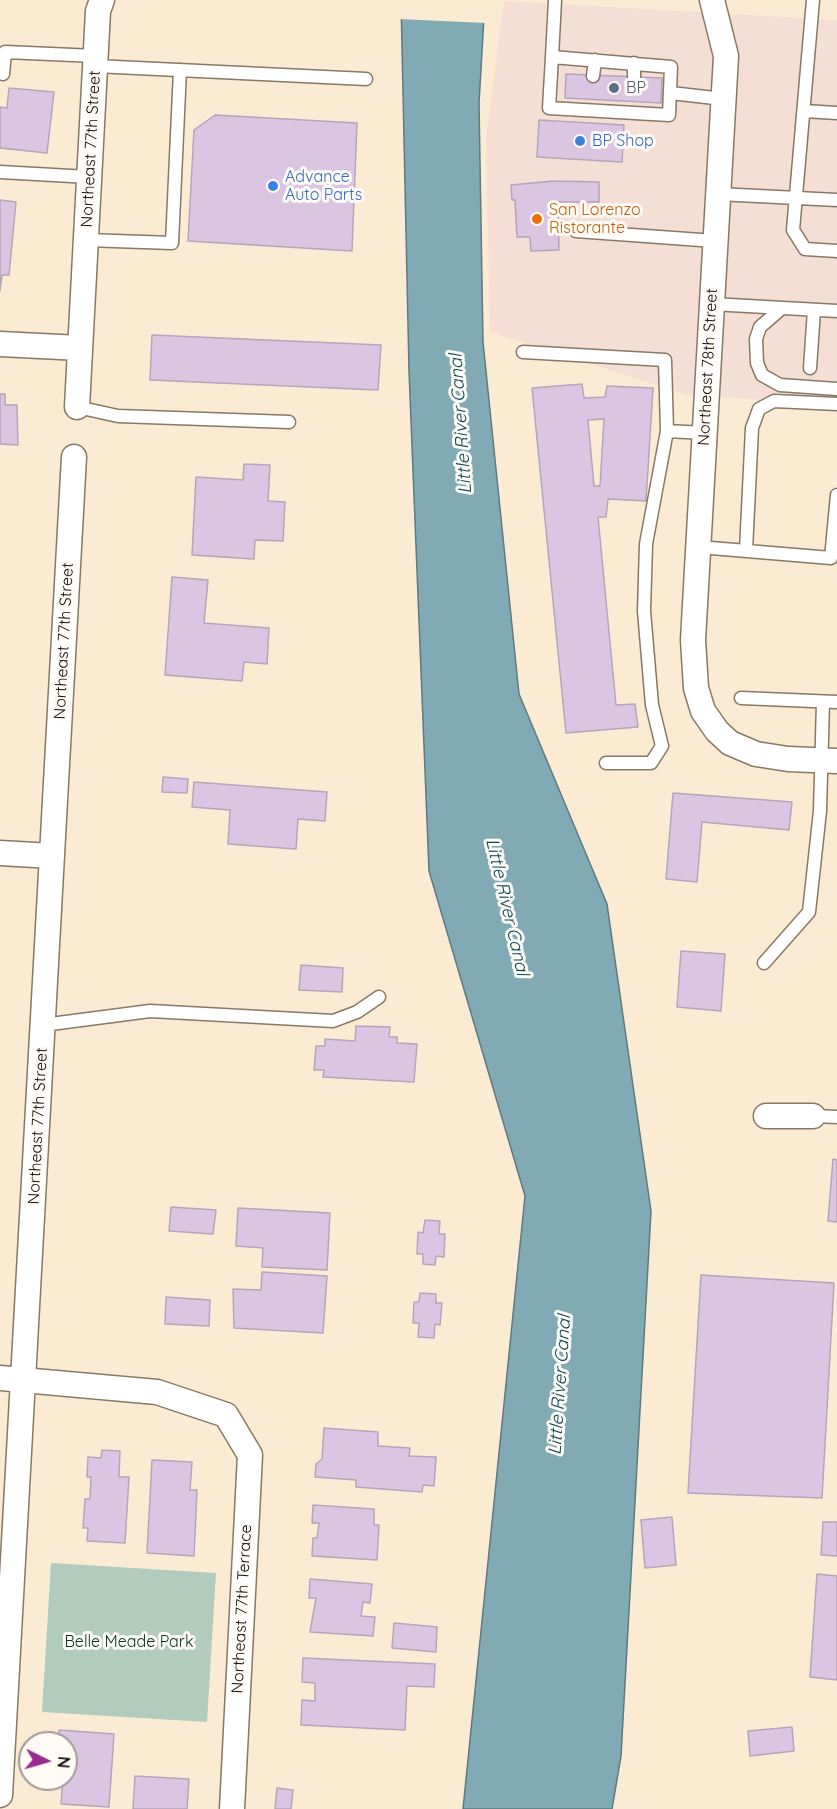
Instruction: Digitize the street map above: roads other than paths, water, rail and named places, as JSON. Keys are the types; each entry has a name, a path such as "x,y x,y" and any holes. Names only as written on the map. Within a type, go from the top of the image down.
{"street":[{"name":"Northeast 77th Street","path":"77,407 98,11 102,0"},
{"name":"Northeast 78th Street","path":"712,0 726,56 693,663 696,688 703,711 717,731 730,743 756,754 829,761"},
{"path":"0,344 80,348"},
{"name":"Northeast 77th Street","path":"0,1795 74,457"},
{"path":"0,853 52,856"},
{"path":"766,1116 813,1116"},
{"path":"0,1378 24,1380"},
{"name":"Northeast 77th Terrace","path":"24,1380 157,1392 226,1415 250,1455 232,1809"}],"lane":[{"path":"552,57 671,67 669,115 632,107 592,105 549,108 555,0"},
{"path":"813,0 793,230 805,249 837,251"},
{"path":"0,74 3,74 5,52 180,70 366,79"},
{"path":"593,75 595,60"},
{"path":"633,77 634,63"},
{"path":"86,240 172,243 180,70"},
{"path":"671,93 723,99"},
{"path":"804,111 837,113"},
{"path":"0,172 89,177"},
{"path":"718,194 837,200"},
{"path":"576,231 715,241"},
{"path":"712,304 837,311"},
{"path":"782,308 760,327 756,339 757,363 762,375 780,385 837,389"},
{"path":"810,368 814,310"},
{"path":"523,352 665,360 667,431 646,544 644,611 652,705 662,746 651,763 606,763"},
{"path":"746,550 752,428 759,409 774,401 837,404"},
{"path":"77,407 118,416 289,422"},
{"path":"667,431 705,433"},
{"path":"699,547 834,559 837,495"},
{"path":"741,698 837,702"},
{"path":"764,963 809,912 820,811 829,761 823,702"},
{"path":"43,1025 150,1011 333,1021 357,1012 380,997"},
{"path":"813,1116 837,1117"}],"water":[{"name":"Little River Canal","path":"401,0 485,0 479,103 483,342 519,694 607,904 651,1211 621,1756 612,1809 463,1809 525,1196 429,871 409,371"}],"place":[{"name":"BP","path":"614,88"},
{"name":"BP Shop","path":"580,141"},
{"name":"Advance Auto Parts","path":"273,186"},
{"name":"San Lorenzo Ristorante","path":"537,219"}],"park label":[{"name":"Belle Meade Park","path":"129,1642"}]}
